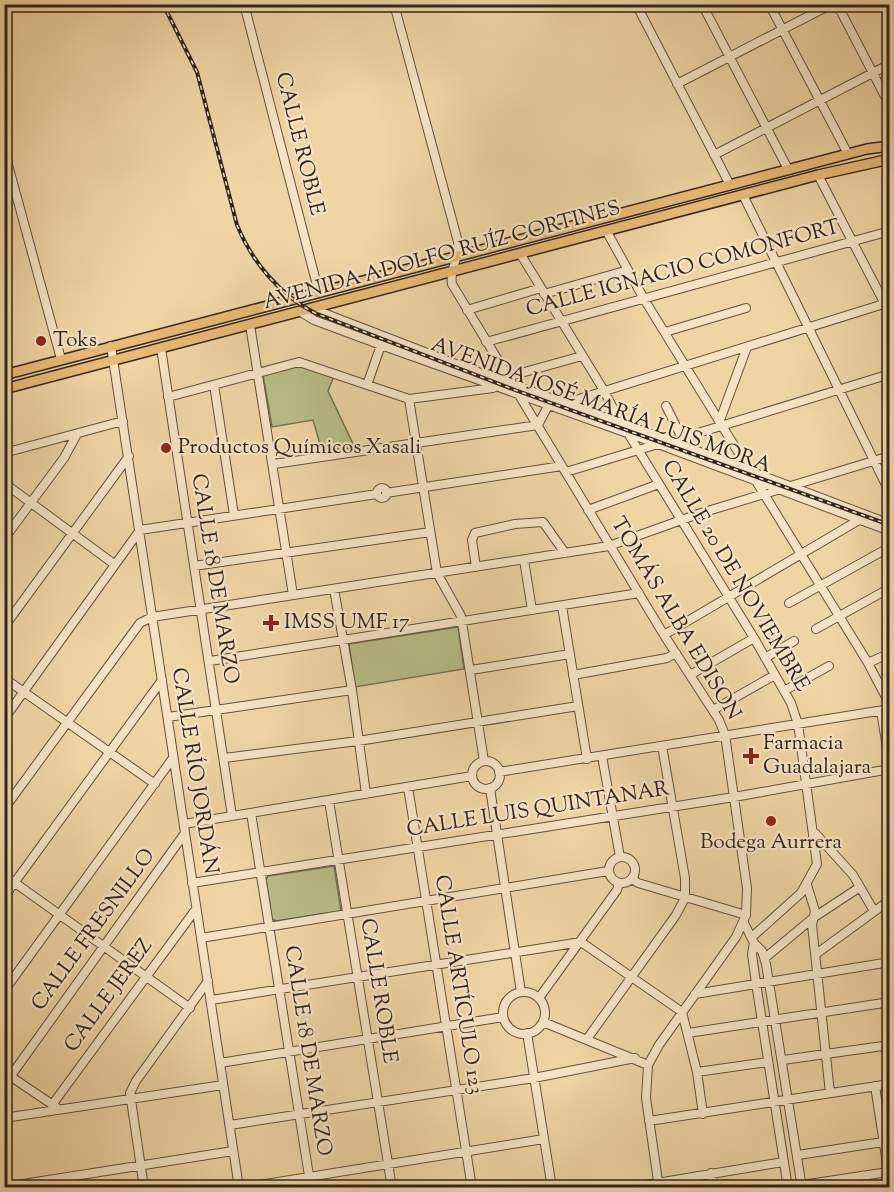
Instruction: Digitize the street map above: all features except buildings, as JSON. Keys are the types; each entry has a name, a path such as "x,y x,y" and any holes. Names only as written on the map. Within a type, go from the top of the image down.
{"main road":[{"name":"AVENIDA ADOLFO RUÍZ CORTINES","path":"4,375 867,148 890,144"},
{"name":"AVENIDA ADOLFO RUÍZ CORTINES","path":"4,389 521,255 818,175 890,159"}],"street":[{"name":"CALLE ROBLE","path":"244,4 319,292"},
{"path":"394,4 456,235 458,256 452,273"},
{"path":"702,4 788,169"},
{"path":"769,4 848,154"},
{"path":"677,84 832,4"},
{"path":"837,4 890,106"},
{"path":"640,6 677,84 730,185"},
{"path":"714,155 890,64"},
{"path":"4,150 61,359"},
{"path":"818,175 852,242 887,303 890,314"},
{"path":"4,186 14,183"},
{"path":"743,195 890,493"},
{"name":"CALLE IGNACIO COMONFORT","path":"486,342 890,231"},
{"path":"607,232 644,299 868,663 887,708 890,768"},
{"path":"521,255 603,389 621,425"},
{"path":"467,310 628,270"},
{"name":"TOMÁS ALBA EDISON","path":"452,273 452,284 467,310 609,546 713,710 725,735 747,888 745,919"},
{"path":"563,404 603,389 887,303"},
{"path":"665,332 746,308"},
{"name":"AVENIDA JOSÉ MARÍA LUIS MORA","path":"313,309 890,524"},
{"name":"AVENIDA JOSÉ MARÍA LUIS MORA","path":"301,312 314,320 496,388 658,444 890,531"},
{"path":"250,325 274,464 293,595"},
{"path":"367,385 381,345"},
{"name":"CALLE RÍO JORDÁN","path":"111,346 239,1188"},
{"path":"722,423 747,347"},
{"name":"CALLE 18 DE MARZO","path":"161,348 232,816"},
{"path":"507,377 582,356"},
{"path":"168,397 304,362 410,399 512,385"},
{"path":"670,441 722,423 839,391 890,374"},
{"path":"214,385 234,515"},
{"path":"410,399 437,573 440,582 458,608 462,622 484,761"},
{"path":"274,464 538,425 548,406"},
{"path":"666,406 682,438"},
{"path":"4,453 123,421"},
{"path":"4,539 64,458 77,434"},
{"name":"CALLE 20 DE NOVIEMBRE","path":"629,435 754,638 775,675 798,724 817,864 807,885"},
{"path":"4,719 140,530 377,494 382,488 386,493 423,486 564,469 658,444"},
{"path":"4,627 129,456"},
{"path":"4,809 140,623 152,617 609,546 682,519 890,456"},
{"path":"4,483 114,564"},
{"path":"588,510 659,484"},
{"path":"664,635 859,520"},
{"path":"476,567 472,540 474,533 515,524 543,522 565,554"},
{"path":"194,566 430,532"},
{"path":"789,603 890,547"},
{"path":"524,560 532,610"},
{"path":"816,629 890,588"},
{"path":"334,589 352,690 366,794"},
{"path":"210,661 639,593"},
{"path":"562,606 587,759"},
{"path":"690,675 754,638"},
{"path":"765,658 794,641"},
{"path":"573,675 667,658 676,653"},
{"path":"868,663 890,653"},
{"path":"471,670 570,654"},
{"path":"783,691 829,666"},
{"path":"713,710 775,675"},
{"path":"4,678 155,784"},
{"path":"4,897 162,680"},
{"path":"168,717 352,690"},
{"path":"224,758 358,741 578,706"},
{"path":"499,772 887,708"},
{"path":"587,1039 686,898 685,878 662,746"},
{"path":"602,756 620,857"},
{"path":"4,991 173,758"},
{"path":"472,776 480,787 490,788 496,783 499,772 494,764 484,761"},
{"path":"472,776 474,768 484,761"},
{"name":"CALLE LUIS QUINTANAR","path":"192,883 808,785 890,768"},
{"path":"184,824 472,776"},
{"name":"CALLE ARTÍCULO 123","path":"408,788 472,1188"},
{"path":"490,788 521,992"},
{"name":"CALLE ROBLE","path":"329,801 392,1188"},
{"name":"CALLE 18 DE MARZO","path":"250,813 311,1188"},
{"path":"814,832 839,858 874,911"},
{"name":"CALLE FRESNILLO","path":"7,1074 185,833"},
{"path":"608,871 613,860 620,857 629,859 635,866 632,879"},
{"path":"201,938 608,871"},
{"path":"608,871 612,879 619,883 632,879 745,919 753,940 765,958 770,981 802,1186 888,1172"},
{"path":"4,875 190,1008"},
{"path":"539,998 581,942 617,890 619,883"},
{"path":"807,885 814,911 817,973 830,1094"},
{"path":"788,1188 752,954 753,940 807,885"},
{"path":"765,958 813,918 860,887"},
{"path":"816,954 890,900"},
{"name":"CALLE JEREZ","path":"52,1105 196,909"},
{"path":"658,1185 645,1088 648,1065 745,919"},
{"path":"211,999 581,942 682,1012 697,1072 703,1114"},
{"path":"695,993 890,962"},
{"path":"144,1188 130,1099 136,1081 208,981"},
{"path":"521,992 531,993 539,998 544,1009 543,1022 536,1029 527,1033 515,1031 503,1017 505,1004 514,994 521,992"},
{"path":"688,1033 890,1002"},
{"path":"220,1063 503,1017"},
{"path":"543,1022 648,1065"},
{"path":"527,1033 552,1188"},
{"path":"783,1060 890,1045"},
{"path":"230,1125 534,1078 635,1058"},
{"path":"697,1072 768,1062"},
{"path":"7,1074 60,1109"},
{"path":"649,1121 890,1084"},
{"path":"4,1119 223,1085"},
{"path":"875,1086 890,1183"},
{"path":"239,1188 544,1139"},
{"path":"798,1155 883,1142"},
{"path":"4,1187 233,1151"},
{"path":"627,1188 658,1185 711,1173 783,1162"},
{"path":"711,1173 714,1188"}],"green space":[{"path":"302,364 334,376 328,391 354,446 322,451 313,420 272,427 263,375"},
{"path":"458,627 464,669 355,687 349,644"},
{"path":"334,866 341,911 276,921 272,919 266,879 268,876"}],"railway":[{"path":"163,4 197,72 237,225 243,239 268,276 302,306 515,390 890,525"}],"place":[{"name":"Toks","path":"41,341"},
{"name":"Productos Químicos Xasali","path":"166,448"},
{"name":"IMSS UMF 17","path":"271,623"},
{"name":"Farmacia Guadalajara","path":"751,756"},
{"name":"Bodega Aurrera","path":"771,821"}]}
